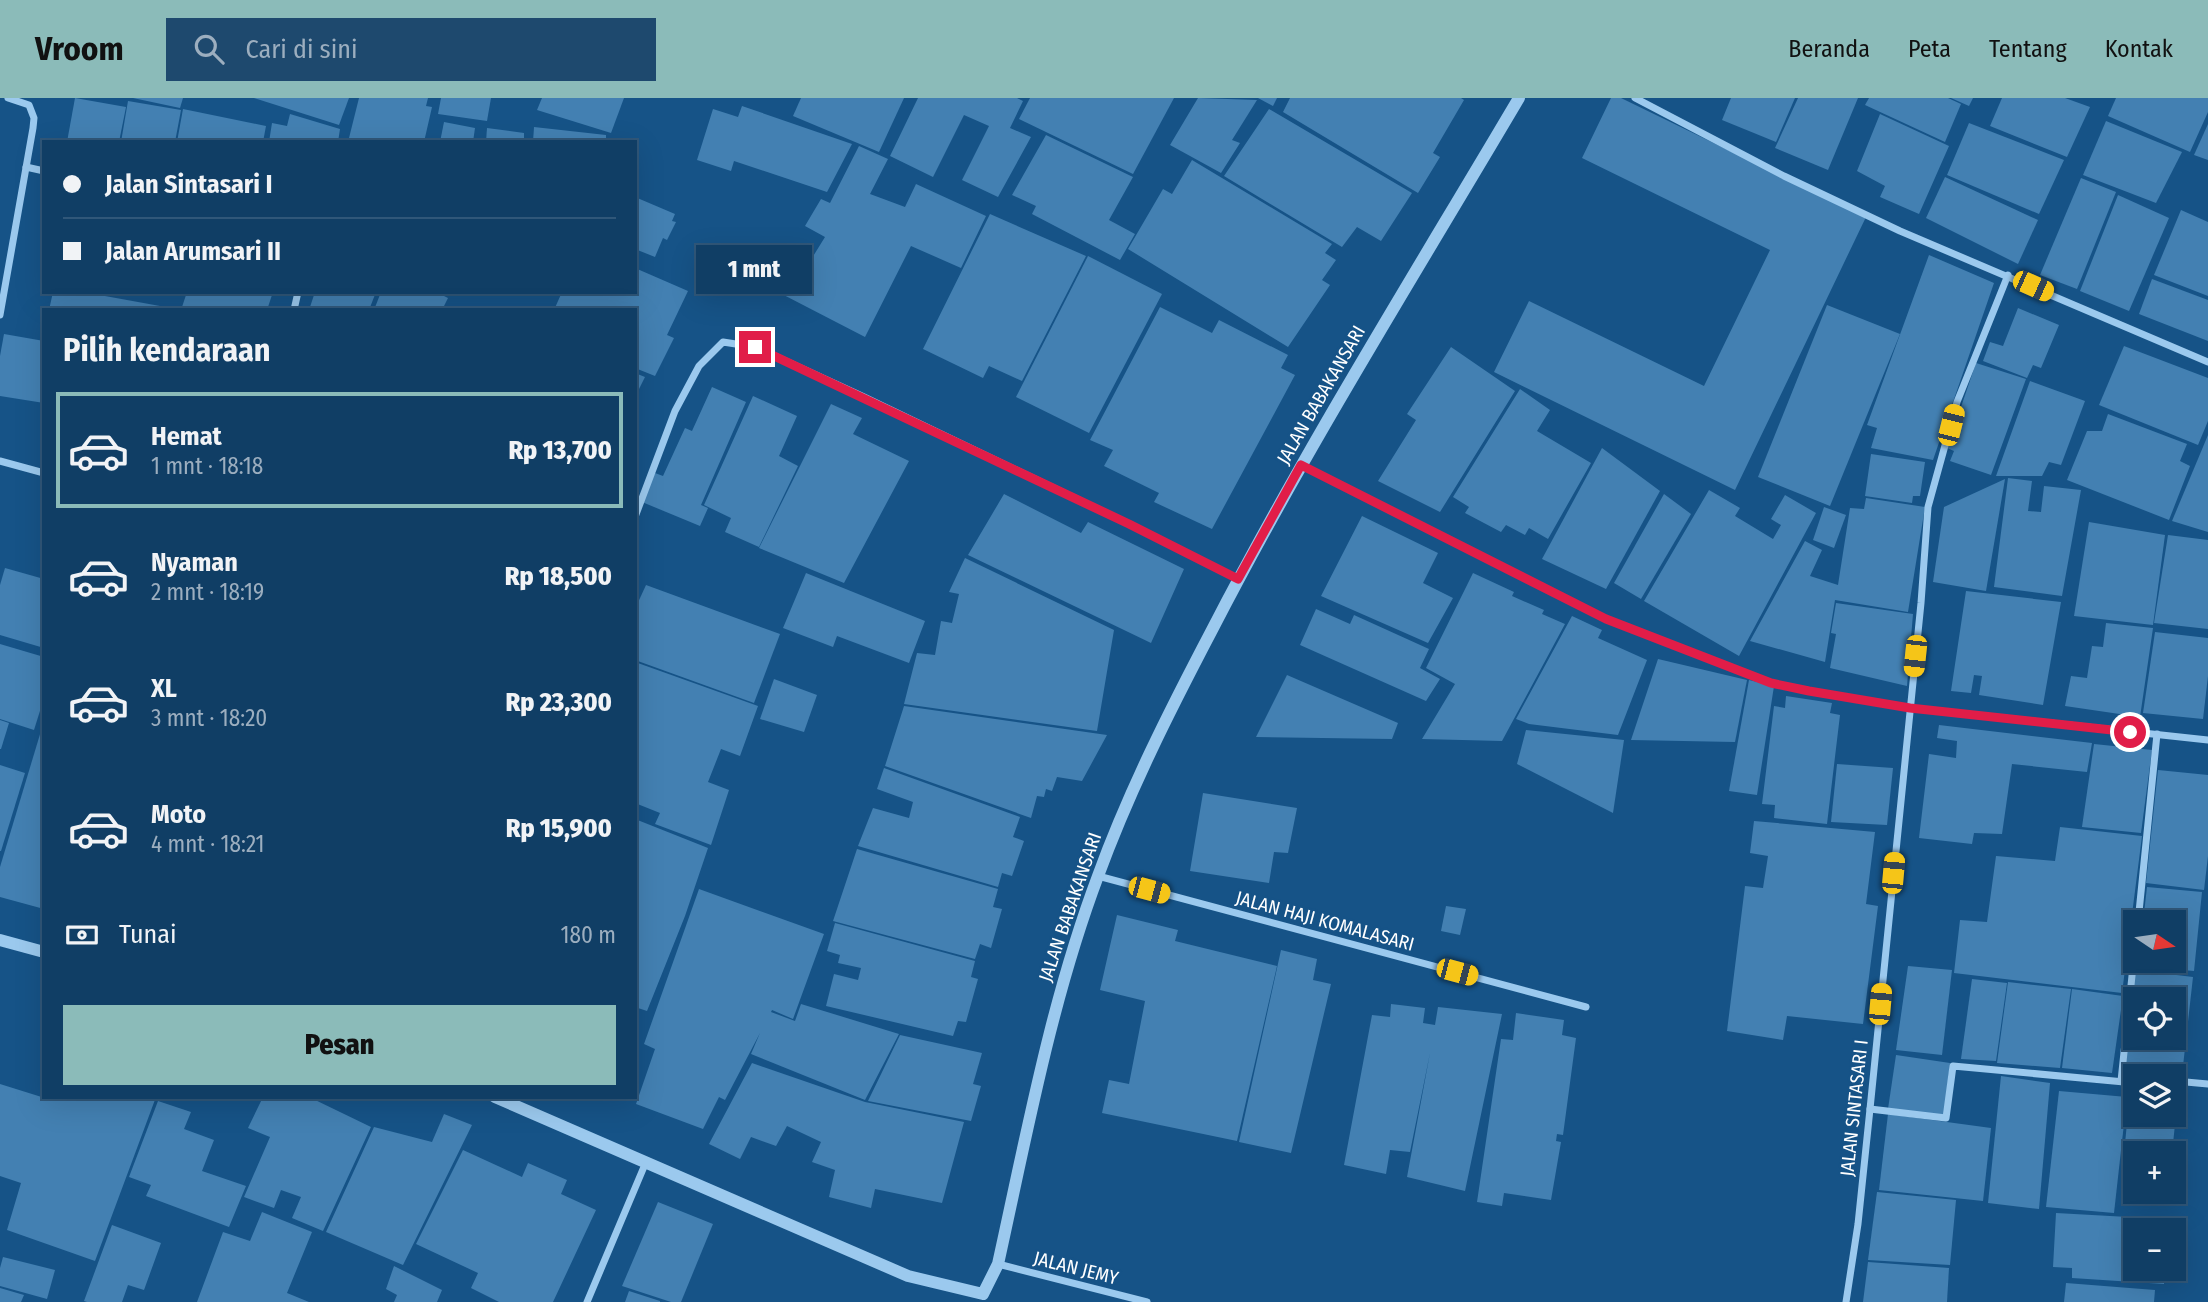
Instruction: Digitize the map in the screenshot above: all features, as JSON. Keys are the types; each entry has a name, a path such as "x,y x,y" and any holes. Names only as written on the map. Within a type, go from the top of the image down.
{"street":[{"path":"0,315 34,118 29,106 8,98"},
{"name":"JALAN BABAKANSARI","path":"500,1099 908,1276 982,1298 998,1264 1051,1025 1098,876 1162,726 1301,465 1519,98"},
{"path":"1634,98 1784,176 1900,231 2208,362"},
{"path":"26,167 42,171"},
{"name":"JALAN SINTASARI I","path":"1846,1302 1870,1110 1928,507 1957,401 2008,275"},
{"path":"637,508 675,411 699,366 723,342 755,347 864,397 1238,579"},
{"path":"0,461 42,472"},
{"path":"1301,465 1606,619 1771,683 1910,708 2208,740"},
{"path":"2138,910 2157,734"},
{"name":"JALAN HAJI KOMALASARI","path":"1098,876 1586,1007"},
{"path":"0,940 42,951"},
{"path":"1870,1110 1946,1118 1954,1066 2121,1082 2132,973"},
{"path":"2186,1082 2208,1084"},
{"path":"587,1302 646,1161"},
{"name":"JALAN JEMY","path":"998,1264 1147,1302"}],"building":[{"path":"75,98 126,107 119,140 67,140"},
{"path":"133,98 183,98 180,108"},
{"path":"254,98 349,98 339,125"},
{"path":"359,98 428,98 426,106 432,107 424,140 348,140"},
{"path":"441,98 491,98 487,121 438,114"},
{"path":"542,98 624,98 611,133 537,110"},
{"path":"801,98 904,98 879,152 793,116"},
{"path":"918,98 1017,98 1023,101 1010,128 1031,137 998,197 962,180 989,126 964,115 933,177 890,156"},
{"path":"1030,98 1174,98 1133,174 1019,119"},
{"path":"1198,98 1257,100 1232,140 1240,143 1221,173 1170,145"},
{"path":"1258,98 1277,98 1273,106"},
{"path":"1290,98 1464,100 1433,153 1440,157 1418,193 1283,112"},
{"path":"1611,98 1621,98 1866,217 1735,490 1494,372 1529,301 1704,386 1770,250 1582,158"},
{"path":"1731,98 1795,98 1776,142 1722,120"},
{"path":"1798,98 1858,98 1828,170 1775,148"},
{"path":"1869,98 1948,98 1961,104 1945,142 1865,105"},
{"path":"1951,98 1973,98 1969,106"},
{"path":"2002,98 2065,98 2090,107 2067,157 1990,126"},
{"path":"2116,98 2208,98 2208,112 2190,152 2108,116"},
{"path":"128,101 181,110 175,140 121,140"},
{"path":"742,106 852,144 827,192 734,161 731,171 697,160 713,109 738,117"},
{"path":"183,109 266,126 263,140 177,140"},
{"path":"1269,109 1412,193 1381,241 1357,227 1342,247 1224,176"},
{"path":"290,114 340,129 338,140 269,140 272,123 287,126"},
{"path":"1880,114 1949,146 1919,214 1880,197 1885,186 1857,171"},
{"path":"2106,121 2182,152 2156,203 2083,175"},
{"path":"444,122 475,128 473,140 440,140"},
{"path":"1969,123 2064,160 2039,214 1947,175"},
{"path":"2208,124 2208,160 2194,155"},
{"path":"534,127 606,135 606,140 533,140"},
{"path":"487,128 524,133 524,140 486,140"},
{"path":"1046,135 1133,177 1109,220 1135,234 1120,260 1032,214 1036,206 1012,195"},
{"path":"859,146 888,159 870,194 905,207 916,184 986,216 961,268 911,246 865,337 776,291 799,250 812,258 825,237 805,226 821,199 830,203"},
{"path":"1192,160 1332,244 1325,253 1336,260 1322,280 1330,285 1288,347 1128,249 1163,189 1172,194"},
{"path":"1945,177 2038,220 2018,264 1926,218"},
{"path":"2081,178 2116,192 2077,289 2040,275"},
{"path":"2118,195 2169,218 2129,311 2080,291"},
{"path":"637,198 675,214 672,221 676,222 667,240 663,238 655,257 637,250"},
{"path":"2181,210 2208,222 2208,296 2154,275"},
{"path":"990,214 1086,256 1022,381 989,366 983,378 923,349"},
{"path":"1929,255 1994,283 1933,460 1871,448 1877,428 1867,425"},
{"path":"1088,256 1162,294 1089,433 1016,397"},
{"path":"637,269 688,291 667,335 674,338 655,376 637,369 637,308 555,308 561,294 637,294"},
{"path":"2152,279 2208,300 2208,341 2139,314"},
{"path":"53,294 94,294 171,308 49,308"},
{"path":"186,294 272,294 268,308 182,308"},
{"path":"314,294 375,294 370,308 310,308"},
{"path":"380,294 440,294 448,298 443,308 375,308"},
{"path":"1827,305 1900,334 1830,506 1758,477"},
{"path":"1160,307 1212,333 1219,320 1288,355 1281,368 1295,375 1212,529 1154,502 1159,493 1104,466 1113,450 1090,440"},
{"path":"2018,308 2059,325 2041,368 2033,365 2027,378 1983,361 1990,342 2003,346"},
{"path":"4,334 42,341 42,403 0,396 0,356"},
{"path":"2124,346 2208,378 2208,421 2198,445 2099,405"},
{"path":"1451,347 1515,391 1440,512 1378,481 1416,420 1407,414"},
{"path":"1976,363 2026,379 1991,475 1950,461 1954,451 1947,448"},
{"path":"637,374 645,377 637,393"},
{"path":"2030,381 2085,401 2061,465 2049,462 2042,476 1996,476"},
{"path":"712,387 746,402 701,505 708,508 700,526 642,502 655,473 663,476 685,428 692,431"},
{"path":"1520,389 1550,410 1537,431 1591,463 1548,539 1529,528 1525,535 1506,525 1501,532 1465,513 1469,507 1453,497"},
{"path":"753,396 797,416 779,456 798,466 759,547 725,532 731,518 704,505"},
{"path":"831,404 862,418 853,434 909,461 844,583 759,548"},
{"path":"2108,414 2187,444 2180,461 2190,466 2169,520 2067,480 2087,431 2102,431"},
{"path":"2208,435 2208,532 2172,521"},
{"path":"1602,448 1660,491 1606,589 1542,559"},
{"path":"1871,454 1925,462 1920,496 1913,496 1912,503 1865,496"},
{"path":"2008,478 2032,481 2028,511 2041,512 2044,486 2081,490 2062,596 1994,587"},
{"path":"2005,479 1986,591 1933,582 1944,507"},
{"path":"1709,490 1740,508 1735,516 1773,539 1781,525 1771,519 1785,495 1816,513 1739,656 1644,601"},
{"path":"1004,494 1081,533 1088,522 1184,569 1151,643 968,555"},
{"path":"1664,494 1691,514 1641,599 1614,583"},
{"path":"1866,498 1925,507 1908,612 1835,600 1825,662 1750,641 1805,541 1822,550 1810,576 1838,585 1850,508 1864,509"},
{"path":"1824,507 1846,515 1834,548 1813,540"},
{"path":"1362,516 1438,553 1423,583 1453,598 1428,643 1321,596"},
{"path":"2089,522 2165,535 2153,625 2074,616"},
{"path":"2168,535 2208,540 2208,629 2154,623"},
{"path":"965,558 1114,630 1097,731 904,704 917,653 935,655 941,621 952,623 959,594 949,592"},
{"path":"5,568 42,578 42,647 0,635 0,585"},
{"path":"806,573 925,621 909,663 837,636 833,647 783,628"},
{"path":"1473,573 1514,592 1512,596 1544,610 1542,614 1565,624 1502,741 1422,739 1455,684 1426,668"},
{"path":"646,585 780,634 754,703 637,661 637,605"},
{"path":"1966,591 2061,602 2043,705 1979,695 1982,676 1974,675 1971,693 1951,691"},
{"path":"1836,603 1913,614 1907,686 1830,668 1836,634 1831,633"},
{"path":"1316,609 1350,624 1354,615 1429,649 1420,668 1440,679 1426,701 1300,645"},
{"path":"1572,616 1602,630 1598,638 1647,660 1618,735 1529,724 1516,719"},
{"path":"2106,623 2153,628 2140,717 2065,706 2071,676 2087,678 2092,646 2103,647"},
{"path":"2155,632 2208,638 2208,676 2203,719 2143,713"},
{"path":"0,644 42,656 42,704 34,730 0,719"},
{"path":"1658,659 1747,680 1735,742 1631,740"},
{"path":"637,663 758,706 740,756 721,749 708,782 729,790 711,845 655,824 660,813 637,804"},
{"path":"1287,675 1398,723 1392,739 1256,737"},
{"path":"774,679 817,695 804,732 760,719"},
{"path":"1749,680 1774,686 1757,795 1729,791"},
{"path":"1786,696 1832,703 1830,713 1840,715 1827,824 1774,818 1775,805 1762,804 1774,706 1785,708"},
{"path":"904,706 1107,735 1082,781 1057,777 1052,791 1046,789 1044,797 1037,796 1031,818 885,766"},
{"path":"0,720 9,723 1,749 0,749"},
{"path":"1939,725 2092,743 2087,772 2012,764 2002,834 1974,833 1972,844 1919,838 1929,754 1956,758 1957,741 1937,738"},
{"path":"42,728 42,908 0,897 0,867"},
{"path":"1526,730 1624,740 1613,813 1517,764"},
{"path":"2094,744 2152,750 2141,833 2082,827"},
{"path":"1837,764 1893,768 1887,825 1831,822"},
{"path":"0,765 25,773 1,851 0,851"},
{"path":"884,768 1020,817 1013,837 1024,841 1012,876 1002,873 998,887 858,846 873,808 909,818 913,802 877,789"},
{"path":"2158,770 2208,775 2208,856 2204,890 2146,883"},
{"path":"1203,793 1297,808 1288,853 1274,852 1269,883 1190,871"},
{"path":"637,820 708,848 685,916 647,1011 638,1008 637,1011"},
{"path":"1754,821 1875,832 1866,904 1878,906 1863,1024 1787,1016 1783,1040 1727,1031 1745,886 1763,888 1768,856 1750,853"},
{"path":"2060,827 2142,836 2133,910 2123,910 2125,973 2122,993 1954,973 1960,920 1987,922 1996,856 2055,861"},
{"path":"857,849 998,889 993,907 1002,909 991,948 980,944 975,959 833,921"},
{"path":"2147,887 2202,892 2194,971 2186,970 2186,910 2144,910"},
{"path":"699,889 824,934 793,1019 772,1010 771,1012 795,1021 801,1004 899,1034 865,1100 751,1054 760,1033 725,1100 719,1097 703,1129 636,1104 655,1049 644,1044"},
{"path":"1446,906 1466,909 1460,935 1441,931"},
{"path":"1117,915 1178,930 1175,941 1277,966 1237,1141 1102,1113 1109,1080 1129,1084 1145,1001 1100,990"},
{"path":"835,923 975,961 971,977 978,979 966,1022 958,1021 953,1036 826,1006 834,974 858,980 861,968 838,963 840,955 827,951"},
{"path":"1281,950 1317,959 1313,980 1331,984 1291,1153 1239,1142"},
{"path":"1908,966 1952,970 1942,1055 1896,1050"},
{"path":"2135,973 2193,977 2186,1039 2186,987 2133,987"},
{"path":"1972,979 2007,983 1996,1061 1961,1059"},
{"path":"2008,982 2071,989 2060,1068 1997,1063"},
{"path":"2072,989 2123,996 2112,1073 2062,1068"},
{"path":"1391,1004 1425,1008 1423,1023 1435,1025 1438,1007 1502,1014 1465,1191 1407,1177 1430,1053 1410,1152 1390,1150 1386,1174 1344,1165 1372,1015 1390,1017"},
{"path":"1516,1013 1564,1020 1562,1035 1576,1038 1563,1135 1557,1134 1556,1141 1561,1142 1551,1200 1504,1193 1502,1206 1477,1202 1501,1039 1513,1040"},
{"path":"900,1035 982,1053 973,1084 981,1086 971,1121 868,1101"},
{"path":"2127,1050 2185,1050 2183,1064 2126,1064"},
{"path":"1896,1055 1950,1063 1944,1117 1888,1109"},
{"path":"752,1063 865,1102 964,1122 942,1203 875,1189 871,1208 829,1197 835,1170 812,1162 821,1142 787,1126 776,1146 751,1137 740,1159 709,1144"},
{"path":"2001,1076 2050,1083 2039,1209 1988,1203"},
{"path":"0,1084 42,1099 155,1099 95,1261 7,1230 21,1183 0,1176"},
{"path":"2059,1091 2123,1097 2124,1127 2114,1213 2046,1207"},
{"path":"262,1099 313,1099 371,1127 323,1231 292,1218 301,1197 281,1190 274,1208 244,1197 270,1137 248,1128"},
{"path":"158,1101 191,1112 184,1129 214,1140 202,1171 246,1186 229,1227 146,1196 151,1185 129,1177"},
{"path":"444,1114 472,1125 403,1265 326,1232 374,1127 432,1142"},
{"path":"1888,1114 1991,1128 1983,1201 1879,1190"},
{"path":"2127,1127 2175,1127 2173,1141 2125,1141"},
{"path":"463,1150 522,1177 528,1163 567,1180 561,1194 596,1210 553,1302 499,1302 471,1288 478,1273 416,1244"},
{"path":"1877,1192 1956,1200 1950,1265 1868,1260"},
{"path":"658,1202 713,1224 681,1302 671,1302 622,1286"},
{"path":"262,1212 312,1232 287,1293 309,1302 197,1302 223,1232 250,1241"},
{"path":"2056,1213 2146,1218 2123,1218 2123,1281 2164,1281 2164,1284 2072,1278 2072,1268 2053,1267"},
{"path":"112,1225 161,1243 144,1290 128,1285 122,1302 84,1301"},
{"path":"3,1257 55,1270 47,1299 0,1286"},
{"path":"1868,1262 1949,1268 1947,1302 1863,1302"},
{"path":"394,1266 442,1290 437,1302 394,1302 397,1295 386,1289"},
{"path":"2066,1283 2155,1290 2154,1302 2064,1302"},
{"path":"0,1288 24,1295 21,1302 0,1302"},
{"path":"629,1291 660,1301 660,1302 625,1302"}],"route":[{"path":"755,347 1129,524 1238,579 1301,465 1606,619 1771,683 1910,708 2130,732"}]}
